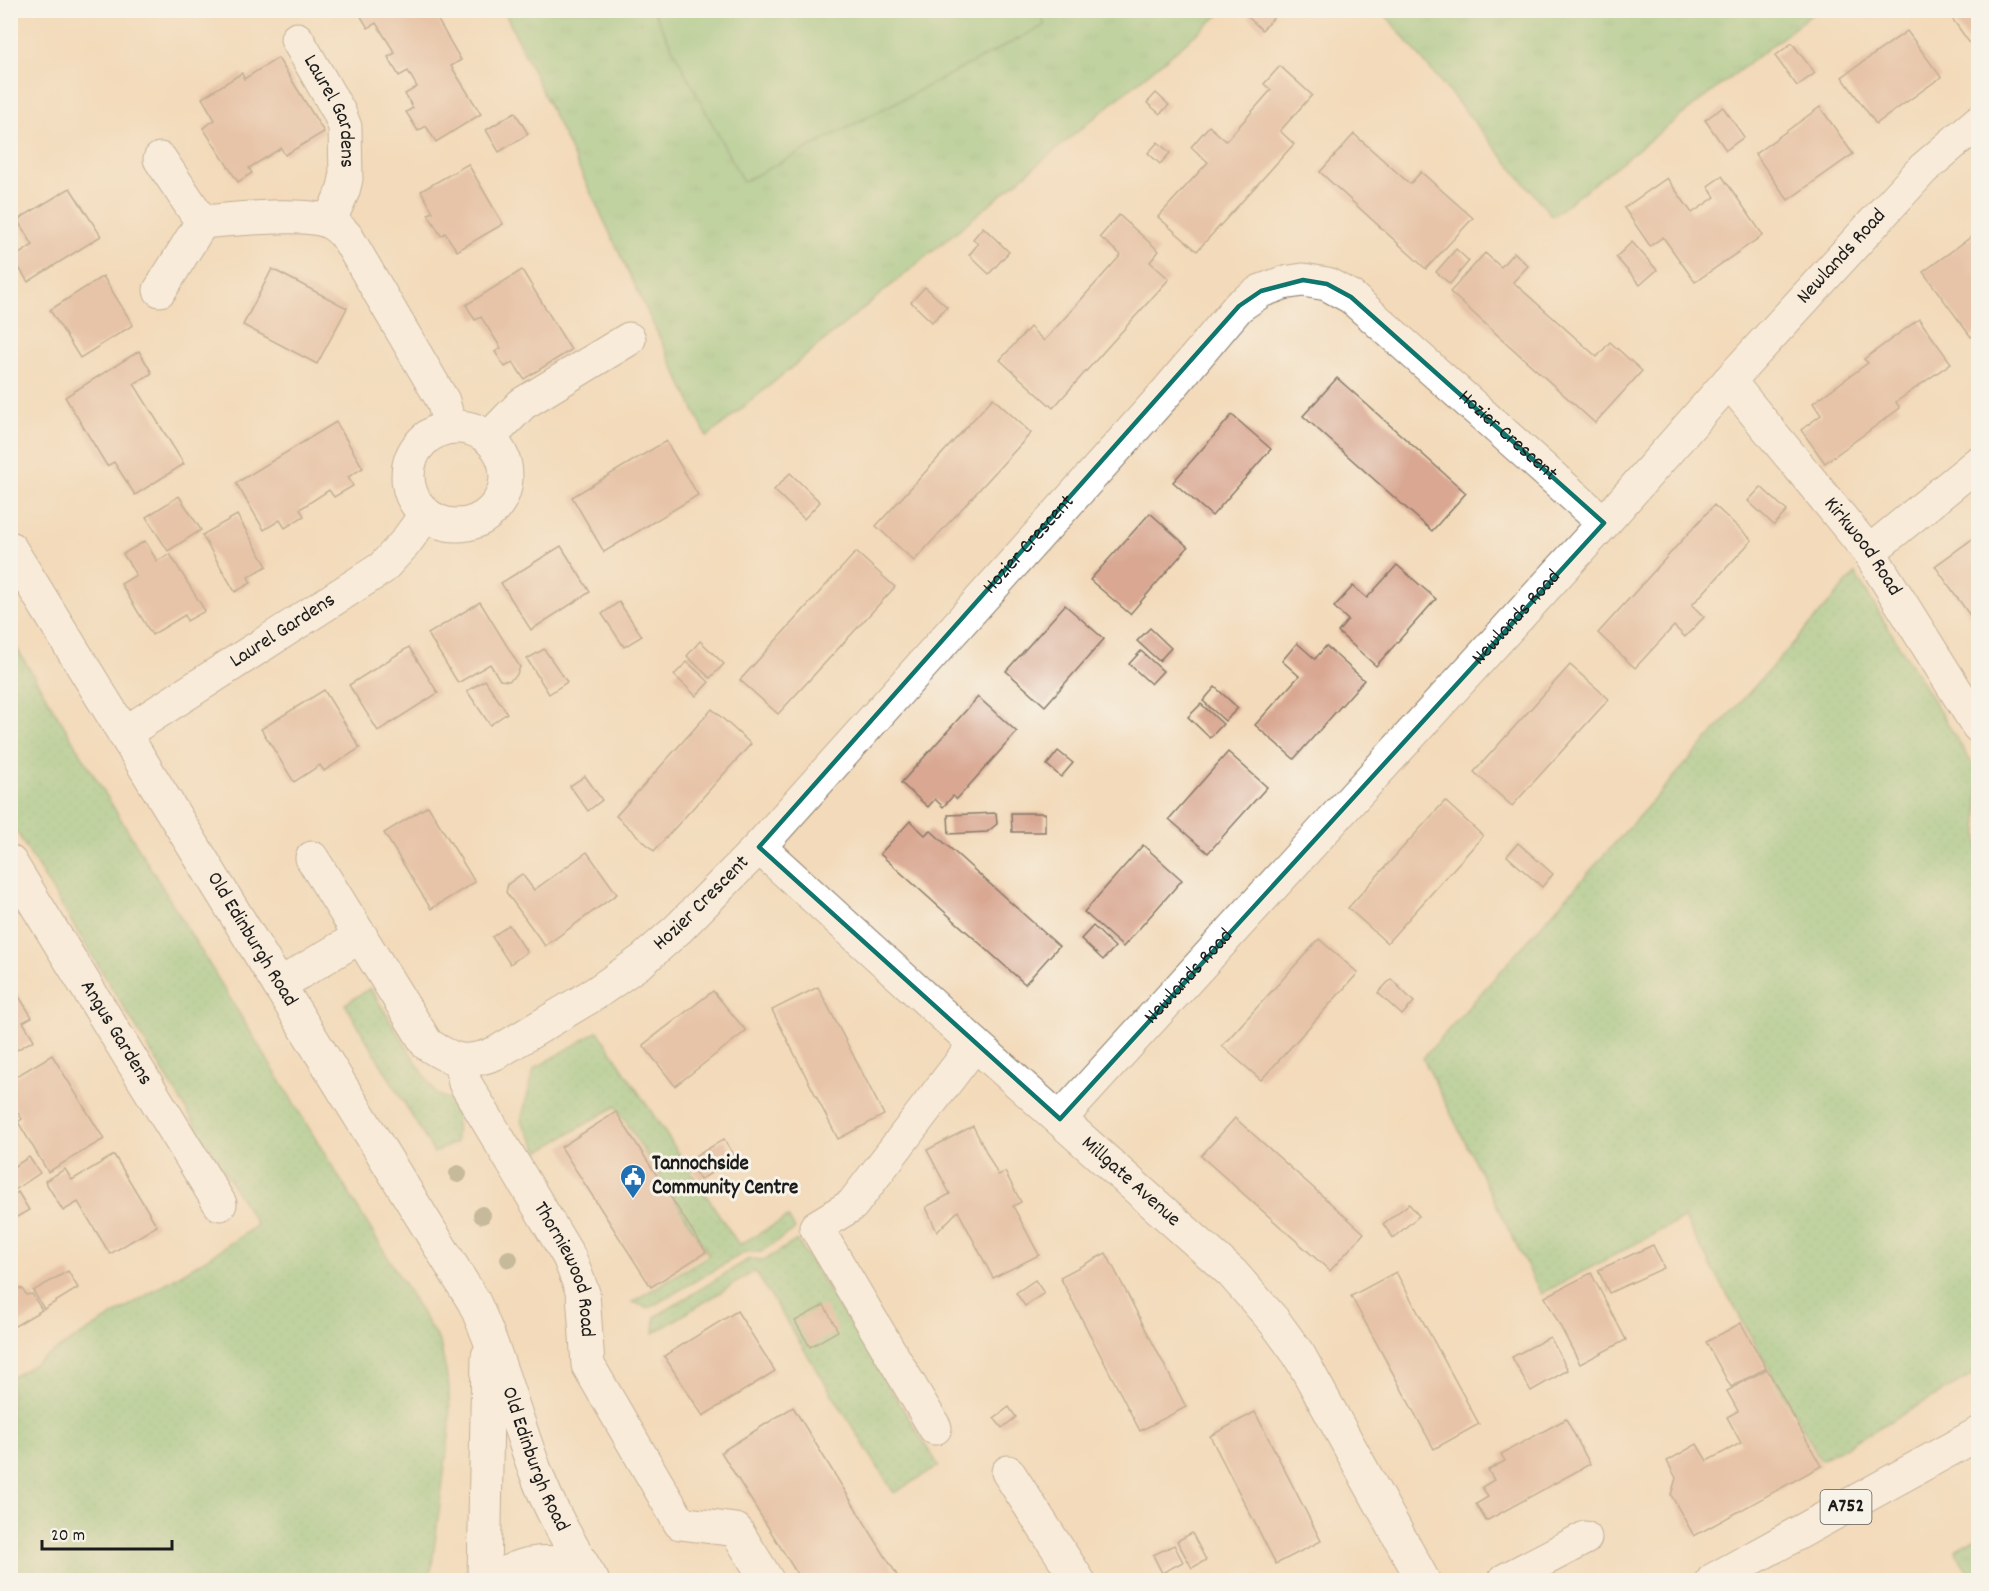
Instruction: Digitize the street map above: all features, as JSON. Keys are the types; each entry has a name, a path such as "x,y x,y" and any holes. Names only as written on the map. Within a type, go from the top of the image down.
{"street":[{"name":"Laurel Gardens","path":"297,39 339,112 345,128 346,179 343,191 328,222"},
{"name":"Newlands Road","path":"1060,1119 1604,523 1729,381 1923,169 1978,122"},
{"path":"160,159 202,222"},
{"path":"202,222 306,216 328,222 339,228 347,237 443,401 450,427"},
{"path":"160,290 202,222"},
{"name":"Hozier Crescent","path":"460,1061 478,1060 496,1053 596,993 643,960 678,929 759,847 1165,394 1239,306 1261,291 1284,283 1303,280 1327,284 1351,297 1604,523"},
{"path":"489,438 522,404 629,339"},
{"name":"Kirkwood Road","path":"1729,381 1869,552 1978,726"},
{"path":"450,427 474,429 489,438 500,451 506,467 506,484 500,500 489,513 474,522 458,525 441,522 426,514 416,503 409,489 407,474 410,459 417,446 428,435 450,427"},
{"path":"1869,552 1978,463"},
{"name":"Laurel Gardens","path":"125,733 382,568 405,543 426,514"},
{"name":"Old Edinburgh Road","path":"10,548 474,1302 489,1333 535,1471 555,1519 592,1580"},
{"name":"Millgate Avenue","path":"759,847 975,1044 1232,1273 1275,1322 1299,1355 1423,1581"},
{"path":"312,858 427,1044 444,1056 460,1061"},
{"name":"Angus Gardens","path":"10,862 220,1204"},
{"path":"279,985 361,936"},
{"path":"935,1428 816,1227 852,1205 975,1044"},
{"name":"Thorniewood Road","path":"460,1061 465,1083 569,1257 583,1293 588,1365 674,1514 680,1523 736,1530 767,1581"},
{"name":"Old Edinburgh Road","path":"484,1581 489,1333"},
{"name":"A752","path":"1713,1581 1978,1434"},
{"path":"1008,1472 1078,1581"},
{"path":"1505,1581 1585,1538"},
{"path":"497,1581 522,1566 546,1562 571,1567 592,1580"}],"highlighted area":[{"path":"1303,280 1327,284 1351,297 1604,523 1060,1119 759,847 1239,306 1261,291"}],"green space":[{"path":"504,11 1224,11 707,437"},
{"path":"653,11 1038,11 1045,25 743,182"},
{"path":"1382,11 1816,11 1552,216"},
{"path":"1855,574 1978,773 1978,1372 1821,1460 1684,1218 1541,1294 1423,1058"},
{"path":"11,639 440,1343 449,1386 450,1428 430,1580 11,1580 11,1378 214,1254 257,1225 11,823"},
{"path":"370,988 436,1094 453,1101 457,1109 456,1142 434,1153 345,1004"},
{"path":"598,1031 739,1245 788,1217 795,1229 761,1252 745,1252 649,1308 632,1302 709,1255 616,1106 540,1151 521,1121 534,1069"},
{"path":"797,1240 939,1466 894,1493 755,1271 654,1333 655,1317 749,1259 765,1260"},
{"path":"1978,1537 1978,1580 1972,1580 1955,1550"}],"building":[{"path":"357,10 432,10 461,60 451,66 481,114 436,142 426,126 418,131 406,112 413,108 405,94 417,87 408,71 399,76 388,57 395,53 376,23 368,28"},
{"path":"1255,10 1271,10 1276,15 1262,30 1248,17"},
{"path":"1946,10 1978,10 1978,39 1971,45"},
{"path":"1907,31 1941,77 1876,124 1842,77"},
{"path":"1792,43 1815,73 1797,86 1775,56"},
{"path":"278,58 324,132 285,155 281,148 249,168 252,173 238,182 203,128 215,120 202,98 242,73 244,79"},
{"path":"1280,66 1312,95 1280,131 1294,144 1197,251 1158,217 1208,162 1191,147 1209,126 1226,141 1271,90 1264,84"},
{"path":"1156,93 1169,105 1160,114 1147,103"},
{"path":"1723,107 1744,137 1726,150 1705,120"},
{"path":"1820,107 1853,154 1788,200 1755,154"},
{"path":"515,112 528,134 499,152 486,130"},
{"path":"1354,134 1410,184 1421,172 1473,218 1426,269 1320,172"},
{"path":"1158,142 1170,153 1160,164 1148,153"},
{"path":"468,164 503,224 457,251 445,233 441,236 428,214 433,212 421,191"},
{"path":"1722,176 1763,235 1695,282 1663,237 1650,246 1624,208 1667,178 1692,213 1715,197 1708,186"},
{"path":"70,188 101,236 28,282 13,258 33,245 17,220"},
{"path":"1119,215 1159,251 1150,262 1169,279 1053,408 1000,360 1030,327 1044,341 1121,255 1100,237"},
{"path":"983,227 1009,252 989,274 969,255 978,244 973,239"},
{"path":"1978,232 1978,304 1976,306 1978,332 1971,337 1923,272"},
{"path":"1632,242 1657,270 1640,285 1616,257"},
{"path":"1456,249 1469,261 1450,284 1436,272"},
{"path":"1514,252 1528,266 1513,282 1597,357 1610,342 1642,371 1595,423 1450,292 1485,253 1501,267"},
{"path":"272,269 347,308 317,364 243,325"},
{"path":"522,270 571,350 524,379 513,362 505,367 495,352 501,348 481,317 475,320 466,305"},
{"path":"103,276 133,325 80,358 50,310"},
{"path":"925,287 947,307 932,322 911,302"},
{"path":"1919,319 1951,363 1896,402 1900,408 1825,463 1801,430 1821,415 1813,403 1868,363 1864,359"},
{"path":"139,351 152,373 134,384 184,464 135,495 114,462 107,466 65,397"},
{"path":"1337,378 1466,493 1432,531 1303,416"},
{"path":"993,398 1031,433 914,561 876,526"},
{"path":"1232,415 1271,449 1212,516 1173,482"},
{"path":"336,422 363,468 348,477 353,486 334,497 329,490 300,509 304,516 285,528 280,520 264,530 236,483"},
{"path":"666,441 698,495 604,552 572,497"},
{"path":"790,473 820,502 804,519 774,490"},
{"path":"1761,487 1787,511 1774,525 1748,501"},
{"path":"179,496 201,530 168,551 146,517"},
{"path":"1714,505 1752,540 1692,605 1704,617 1685,637 1674,626 1635,668 1598,633"},
{"path":"1150,513 1188,547 1130,614 1090,580"},
{"path":"237,515 267,566 248,577 251,583 235,592 202,535"},
{"path":"1978,535 1978,627 1935,566"},
{"path":"145,541 157,561 170,554 205,611 187,621 185,615 152,635 121,584 136,575 123,554"},
{"path":"561,546 590,592 531,630 501,583"},
{"path":"856,552 895,587 778,714 740,680"},
{"path":"1397,565 1436,599 1376,666 1338,632 1348,620 1334,607 1353,586 1367,598"},
{"path":"480,602 520,667 516,676 509,681 500,680 490,664 458,683 428,634"},
{"path":"619,602 642,636 624,647 602,614"},
{"path":"1065,605 1104,639 1045,706 1006,671"},
{"path":"1150,628 1171,648 1159,661 1137,641"},
{"path":"700,641 724,664 710,678 687,656"},
{"path":"1297,643 1315,659 1326,646 1364,680 1294,759 1255,725 1299,676 1282,661"},
{"path":"409,647 438,693 378,731 349,685"},
{"path":"544,649 567,682 549,694 527,659"},
{"path":"1141,651 1163,671 1151,684 1129,664"},
{"path":"687,662 709,682 696,696 674,675"},
{"path":"1570,665 1609,699 1512,806 1474,772"},
{"path":"485,680 507,713 490,725 467,691"},
{"path":"1215,687 1238,708 1225,721 1203,701"},
{"path":"324,690 360,748 324,771 320,765 294,782 261,729"},
{"path":"978,697 1017,732 957,799 953,796 943,807 935,799 928,807 901,783"},
{"path":"1201,704 1223,724 1210,738 1188,717"},
{"path":"712,709 751,744 654,851 616,816"},
{"path":"1058,751 1073,763 1061,777 1047,765"},
{"path":"1228,752 1267,787 1208,853 1169,819"},
{"path":"585,776 602,800 588,811 570,786"},
{"path":"1445,801 1483,836 1387,943 1348,908"},
{"path":"428,806 475,882 431,909 384,833"},
{"path":"996,813 997,824 987,832 949,834 948,815"},
{"path":"1011,813 1045,813 1045,832 1012,832"},
{"path":"910,821 925,835 930,830 1059,946 1025,984 880,854"},
{"path":"1518,843 1553,874 1542,887 1507,856"},
{"path":"1143,845 1182,880 1123,947 1084,912"},
{"path":"587,852 617,894 545,946 506,892 508,884 522,874 534,890"},
{"path":"509,925 527,952 510,964 492,937"},
{"path":"1093,926 1115,947 1103,960 1081,939"},
{"path":"1319,939 1358,973 1261,1080 1222,1046"},
{"path":"1391,979 1414,1002 1402,1015 1378,993"},
{"path":"10,982 32,1017 23,1022 34,1040 10,1054"},
{"path":"818,987 884,1115 838,1139 772,1010"},
{"path":"713,991 746,1031 675,1086 643,1045"},
{"path":"52,1055 104,1139 48,1172 18,1122 22,1119 10,1101 10,1080"},
{"name":"Tannochside Community Centre","path":"616,1112 706,1252 651,1287 561,1147"},
{"path":"1235,1118 1364,1233 1330,1271 1201,1156"},
{"path":"973,1126 998,1175 1005,1172 1021,1202 1013,1206 1039,1255 993,1278 958,1211 937,1232 926,1207 950,1194 927,1150"},
{"path":"724,1139 736,1158 700,1180 688,1161"},
{"path":"114,1155 157,1226 110,1254 78,1202 63,1211 45,1181 65,1169 72,1180"},
{"path":"29,1157 40,1173 10,1193 10,1169"},
{"path":"18,1192 29,1210 10,1221 10,1197"},
{"path":"1409,1204 1419,1216 1393,1238 1383,1224"},
{"path":"1653,1245 1664,1268 1609,1293 1598,1270"},
{"path":"1106,1253 1186,1407 1140,1431 1060,1277"},
{"path":"68,1271 78,1288 44,1309 33,1291"},
{"path":"1396,1272 1479,1424 1434,1449 1351,1296"},
{"path":"1591,1273 1626,1340 1580,1364 1545,1297"},
{"path":"1035,1280 1044,1293 1025,1306 1016,1293"},
{"path":"10,1287 23,1289 26,1295 32,1294 42,1310 10,1329"},
{"path":"824,1305 838,1331 810,1347 795,1321"},
{"path":"737,1311 775,1371 703,1416 664,1356"},
{"path":"1741,1323 1766,1368 1731,1387 1706,1342"},
{"path":"1550,1337 1568,1370 1531,1391 1512,1357"},
{"path":"1767,1369 1821,1466 1694,1536 1671,1495 1676,1478 1667,1461 1697,1444 1707,1461 1741,1443 1727,1417 1738,1411 1727,1391"},
{"path":"793,1407 900,1580 801,1580 721,1452"},
{"path":"1009,1407 1016,1417 1002,1428 994,1418"},
{"path":"1255,1412 1321,1541 1276,1564 1210,1436"},
{"path":"1566,1419 1590,1464 1486,1521 1476,1504 1488,1497 1482,1487 1494,1480 1488,1470 1505,1461 1501,1454"},
{"path":"1192,1533 1206,1560 1192,1568 1177,1541"},
{"path":"1174,1545 1183,1562 1162,1573 1153,1555"}],"place":[{"name":"Tannochside Community Centre","path":"633,1200"}]}
